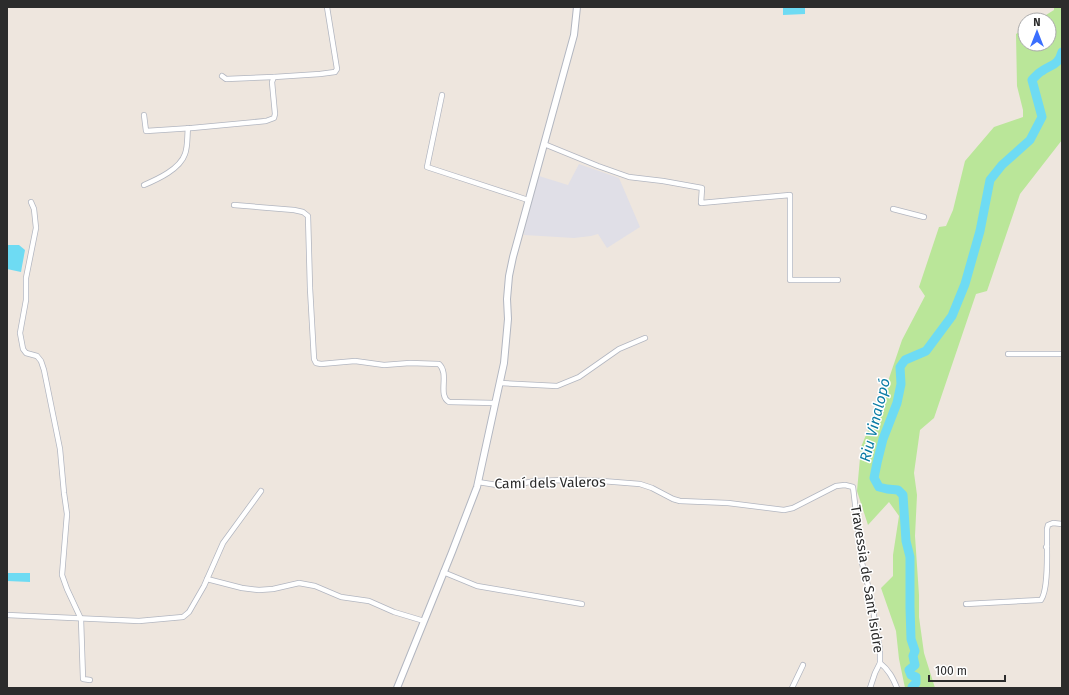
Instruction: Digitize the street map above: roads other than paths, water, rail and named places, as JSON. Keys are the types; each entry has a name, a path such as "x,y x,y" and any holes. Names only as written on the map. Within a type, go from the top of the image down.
{"main road":[{"path":"397,688 478,482 504,363 508,319 507,299 509,276 513,257 574,35 578,7"}],"street":[{"path":"222,76 226,79 335,72 338,69 327,7"},
{"path":"144,115 146,131 266,121 274,118 275,114 272,82 274,77"},
{"path":"442,94 427,168 528,200"},
{"path":"144,185 161,178 182,162 186,153 188,128"},
{"path":"544,144 629,177 702,188 701,203 790,195 790,280 838,280"},
{"path":"31,202 34,209 36,228 26,278 26,300 20,333 22,349 26,353 37,356 41,360 60,449 67,514 62,575 81,619 83,679 90,680"},
{"path":"234,205 294,210 303,212 308,216 314,359 316,363 321,364 355,361 384,365 410,363 439,364 443,367 444,373 445,400 449,402 495,403"},
{"path":"893,209 924,217"},
{"path":"500,383 557,386 579,377 619,350 645,338"},
{"path":"1008,354 1062,354"},
{"name":"Camí dels Valeros","path":"478,482 498,485 514,485 535,481 566,480 640,484 652,488 673,500 728,503 784,510 793,508 836,486 853,487"},
{"name":"Travessia de Sant Isidre","path":"853,487 862,563 875,622 880,650 880,663 887,668 894,679 897,688"},
{"path":"7,615 139,621 183,617 189,612 207,579 223,543 261,491"},
{"path":"966,604 1041,600 1044,596 1047,562 1046,529 1048,525 1053,523 1062,524"},
{"path":"443,572 477,586 582,604"},
{"path":"207,579 242,588 259,590 273,589 299,583 315,586 341,597 369,602 394,612 424,621"},
{"path":"870,688 880,663"},
{"path":"792,688 803,664"}],"water":[{"path":"783,7 805,7 805,14 783,15"},
{"path":"7,245 19,245 25,250 21,272 7,269"},
{"path":"7,573 30,573 30,582 7,581"}],"waterway":[{"name":"Riu Vinalopó","path":"913,688 912,687 916,683 916,677 911,675 909,670 915,665 913,656 915,651 911,639 910,557 906,541 903,495 898,490 879,487 874,478 877,463 883,439 897,403 901,384 900,367 905,360 926,351 952,316 965,284 980,231 990,180 1002,165 1030,140 1042,117 1032,80 1038,74 1057,62 1062,52"}]}
